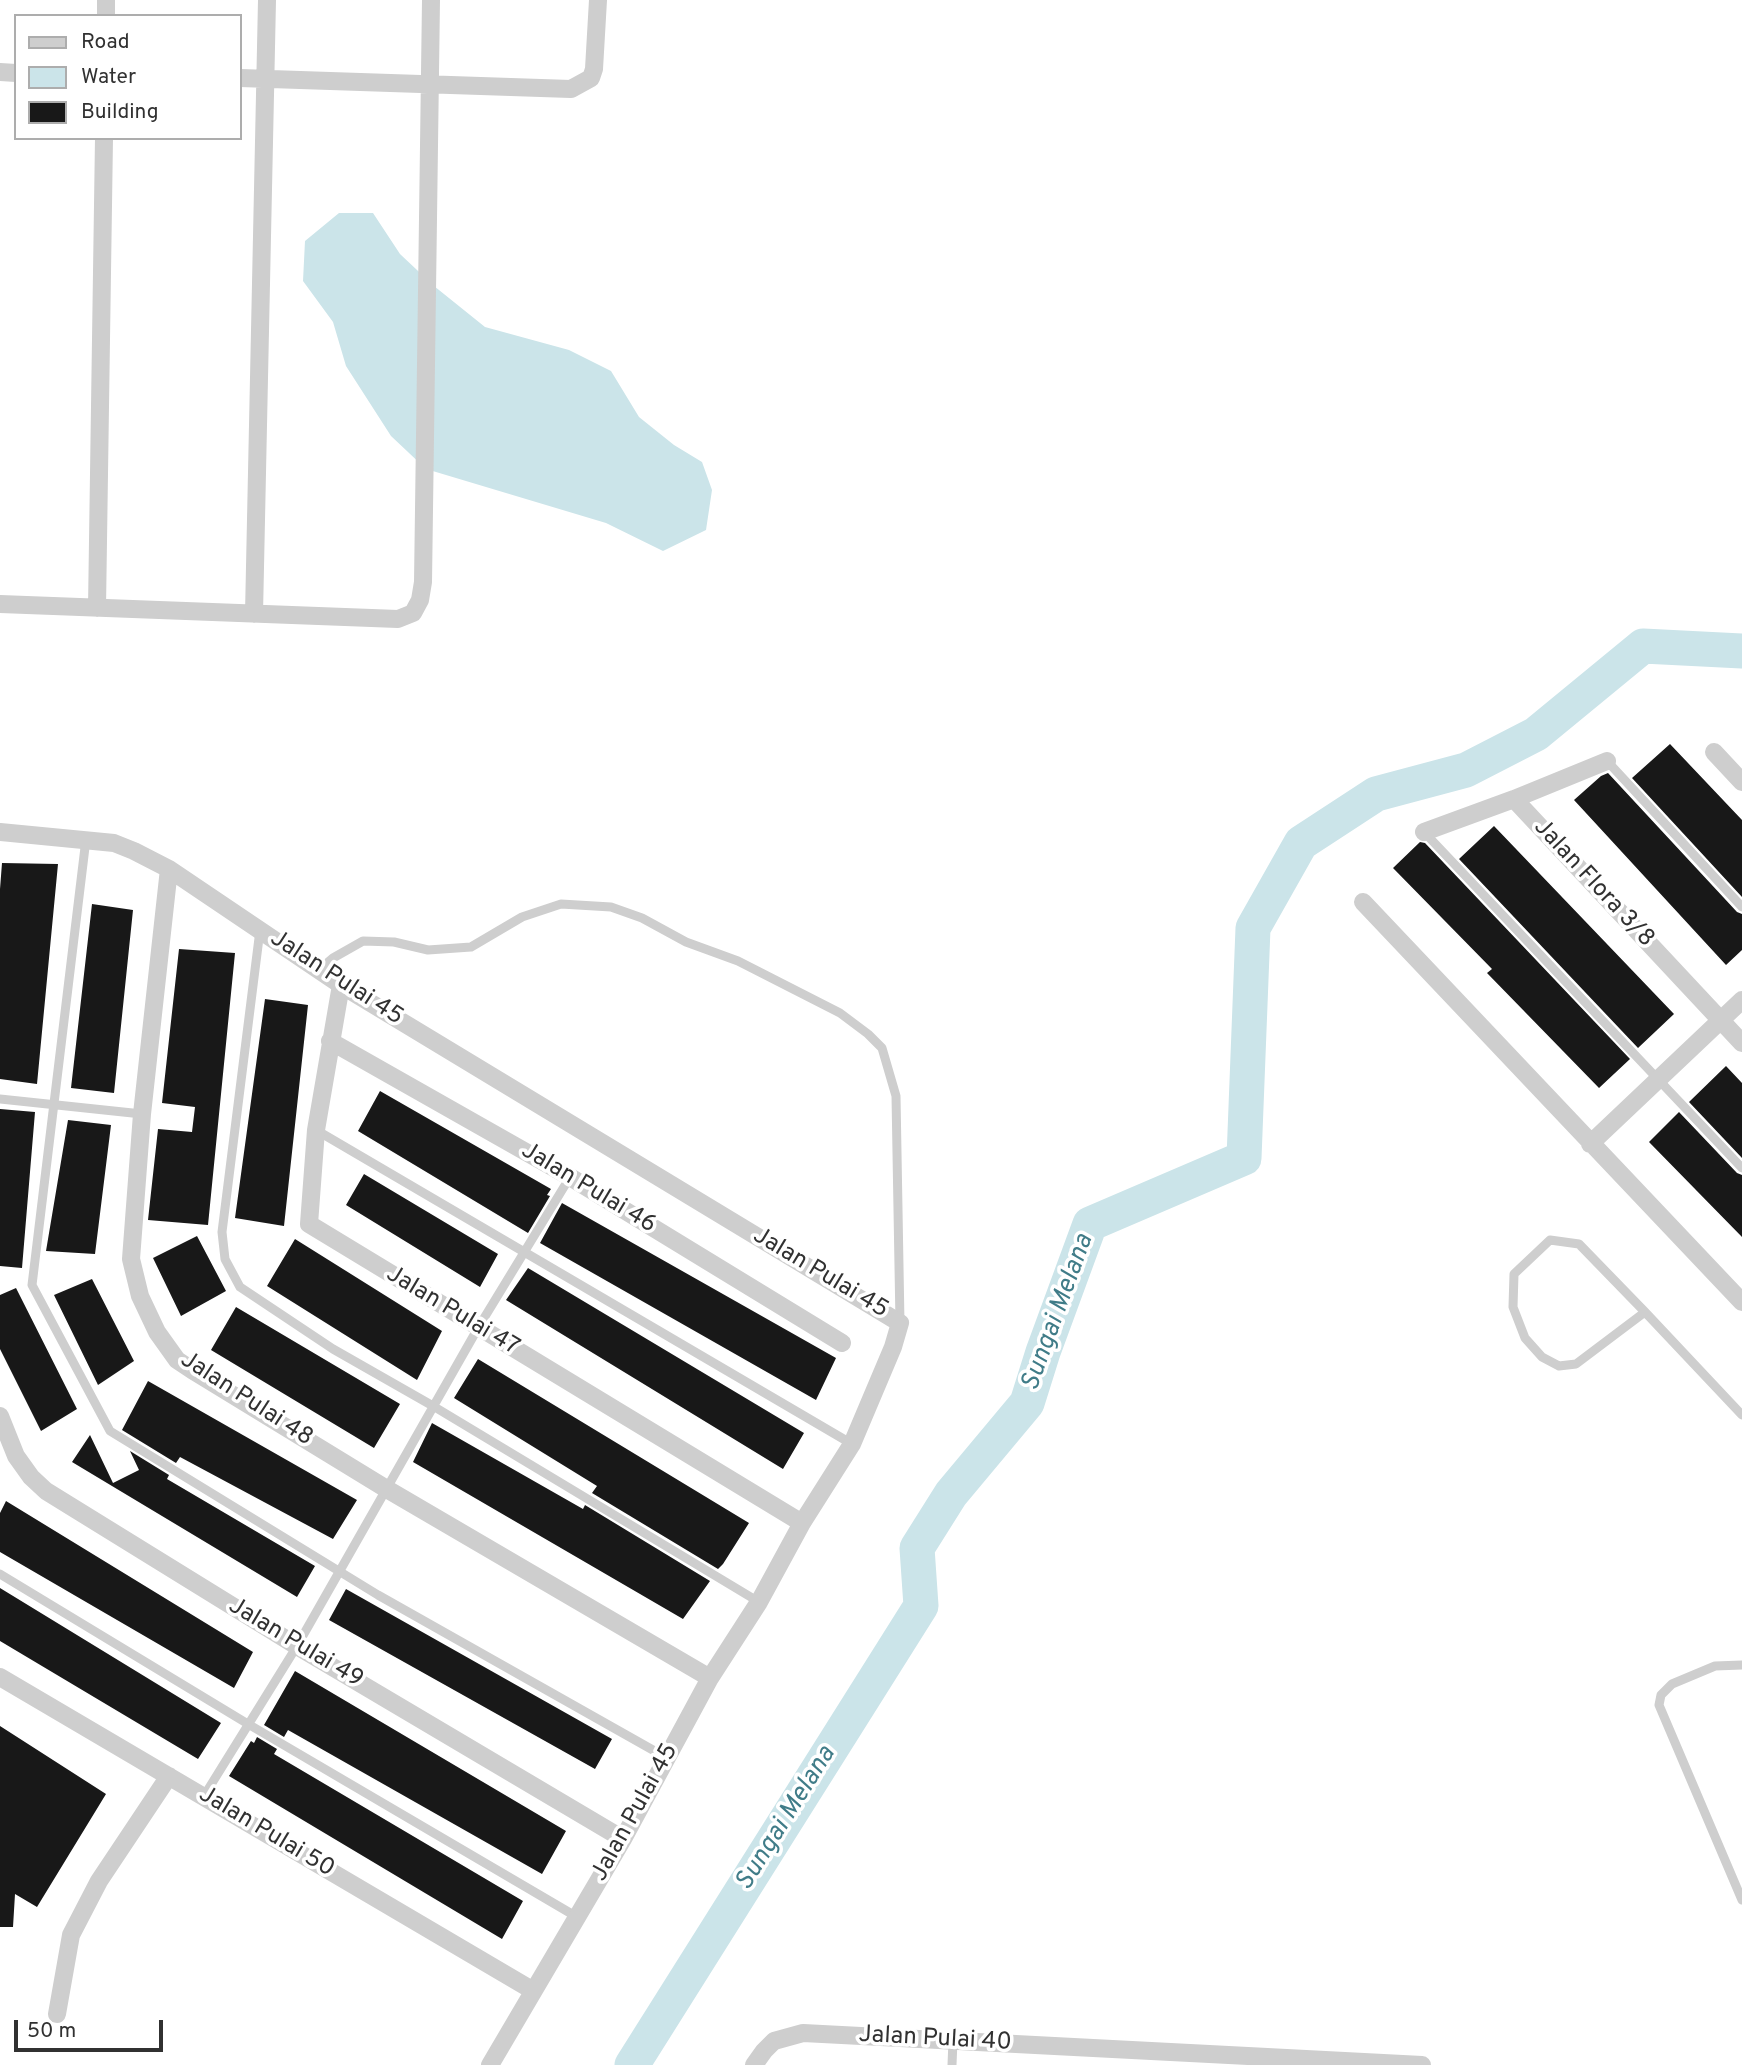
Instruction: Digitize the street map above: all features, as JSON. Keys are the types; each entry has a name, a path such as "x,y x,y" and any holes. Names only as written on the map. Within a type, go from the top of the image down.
{"street":[{"path":"254,614 267,0"},
{"path":"0,604 398,619 413,613 420,600 423,582 431,0"},
{"path":"242,78 571,89 591,78 594,69 598,0"},
{"path":"97,608 104,140"},
{"path":"1714,752 1742,782"},
{"name":"Jalan Flora 3/8","path":"1607,761 1514,799 1742,1043"},
{"path":"1424,832 1514,799"},
{"name":"Jalan Pulai 45","path":"0,832 114,843 169,869 341,985 900,1323 852,1444 802,1523 759,1602 710,1678 624,1839 532,1990 490,2065"},
{"name":"Jalan Pulai 48","path":"169,869 142,1114 131,1259 140,1296 158,1332 177,1360 385,1488 710,1678"},
{"path":"1363,902 1742,1303"},
{"name":"Jalan Pulai 47","path":"341,985 317,1130 309,1224 802,1523"},
{"path":"1590,1144 1742,1000"},
{"name":"Jalan Pulai 46","path":"330,1041 570,1177 842,1343"},
{"name":"Jalan Pulai 49","path":"0,1416 16,1456 31,1477 47,1491 297,1646 624,1839"},
{"name":"Jalan Pulai 50","path":"0,1677 532,1990"},
{"path":"57,2014 71,1935 99,1881 169,1776"},
{"name":"Jalan Pulai 40","path":"754,2065 774,2041 803,2033 953,2040 1216,2060 1422,2065"}],"lane":[{"path":"1607,761 1742,907"},
{"path":"1424,832 1742,1168"},
{"path":"86,839 32,1285 110,1431 378,1595 667,1758"},
{"path":"319,970 351,946 363,941 394,942 428,950 471,947 522,917 561,904 611,907 642,918 686,942 737,961 840,1013 882,1048 896,1096 900,1323"},
{"path":"260,930 222,1232 225,1259 240,1287 333,1349 759,1602"},
{"path":"0,1099 142,1114"},
{"path":"317,1130 852,1444"},
{"path":"204,1796 297,1646 478,1328 570,1177"},
{"path":"1645,1312 1576,1364 1559,1366 1542,1357 1525,1338 1513,1307 1514,1274 1550,1240 1579,1244 1645,1312 1742,1415"},
{"path":"0,1574 248,1724 577,1917"},
{"path":"1742,1665 1715,1666 1672,1684 1661,1695 1659,1705 1742,1900"},
{"path":"952,2065 953,2040"}],"water":[{"path":"339,213 373,213 400,254 434,286 485,327 569,350 611,371 639,417 674,445 702,462 712,490 706,530 663,551 606,523 426,469 391,436 346,366 333,322 303,281 305,241"}],"building":[{"path":"1670,744 1742,820 1742,897 1632,778"},
{"path":"1608,773 1737,912 1742,914 1742,950 1726,965 1574,800"},
{"path":"1494,826 1674,1014 1638,1048 1459,859"},
{"path":"1420,842 1425,843 1630,1059 1599,1088 1487,973 1492,969 1393,868"},
{"path":"2,863 58,864 37,1084 0,1079"},
{"path":"92,904 133,910 114,1093 71,1088"},
{"path":"179,949 235,953 208,1225 148,1220 158,1129 192,1132 195,1107 162,1103"},
{"path":"265,999 308,1005 284,1226 235,1218"},
{"path":"1726,1066 1742,1083 1742,1158 1689,1102"},
{"path":"380,1091 551,1189 547,1195 550,1196 528,1233 358,1131"},
{"path":"0,1109 35,1112 22,1268 0,1266"},
{"path":"1679,1112 1737,1173 1742,1175 1742,1237 1649,1142"},
{"path":"68,1120 111,1125 95,1254 46,1251"},
{"path":"364,1174 498,1254 480,1287 346,1205"},
{"path":"562,1203 836,1358 816,1400 540,1243"},
{"path":"197,1236 226,1291 181,1316 153,1258"},
{"path":"295,1239 442,1331 417,1380 267,1286"},
{"path":"528,1268 804,1433 783,1469 506,1300"},
{"path":"92,1279 134,1361 98,1385 54,1295"},
{"path":"16,1288 77,1409 41,1431 0,1349 0,1295"},
{"path":"236,1307 400,1404 374,1448 211,1350"},
{"path":"478,1359 749,1523 723,1564 718,1569 592,1493 597,1486 454,1398"},
{"path":"148,1381 357,1500 333,1539 180,1457 176,1463 122,1430"},
{"path":"432,1423 583,1509 585,1505 710,1581 683,1619 413,1462"},
{"path":"90,1435 113,1483 139,1470 130,1451 169,1475 167,1479 315,1566 297,1597 72,1462"},
{"path":"6,1501 253,1652 234,1688 0,1552 0,1513"},
{"path":"0,1588 221,1723 198,1759 0,1641"},
{"path":"346,1589 612,1739 595,1769 329,1620"},
{"path":"295,1671 566,1831 542,1874 288,1730 284,1737 264,1725"},
{"path":"0,1726 106,1794 37,1907 15,1894 13,1927 0,1927"},
{"path":"257,1737 277,1749 274,1754 523,1901 502,1939 229,1776 251,1741 254,1743"}],"waterway":[{"name":"Sungai Melana","path":"632,2065 921,1606 917,1548 951,1494 1027,1403 1090,1224 1244,1158 1253,928 1301,843 1376,794 1466,770 1536,734 1643,646 1742,651"}]}
